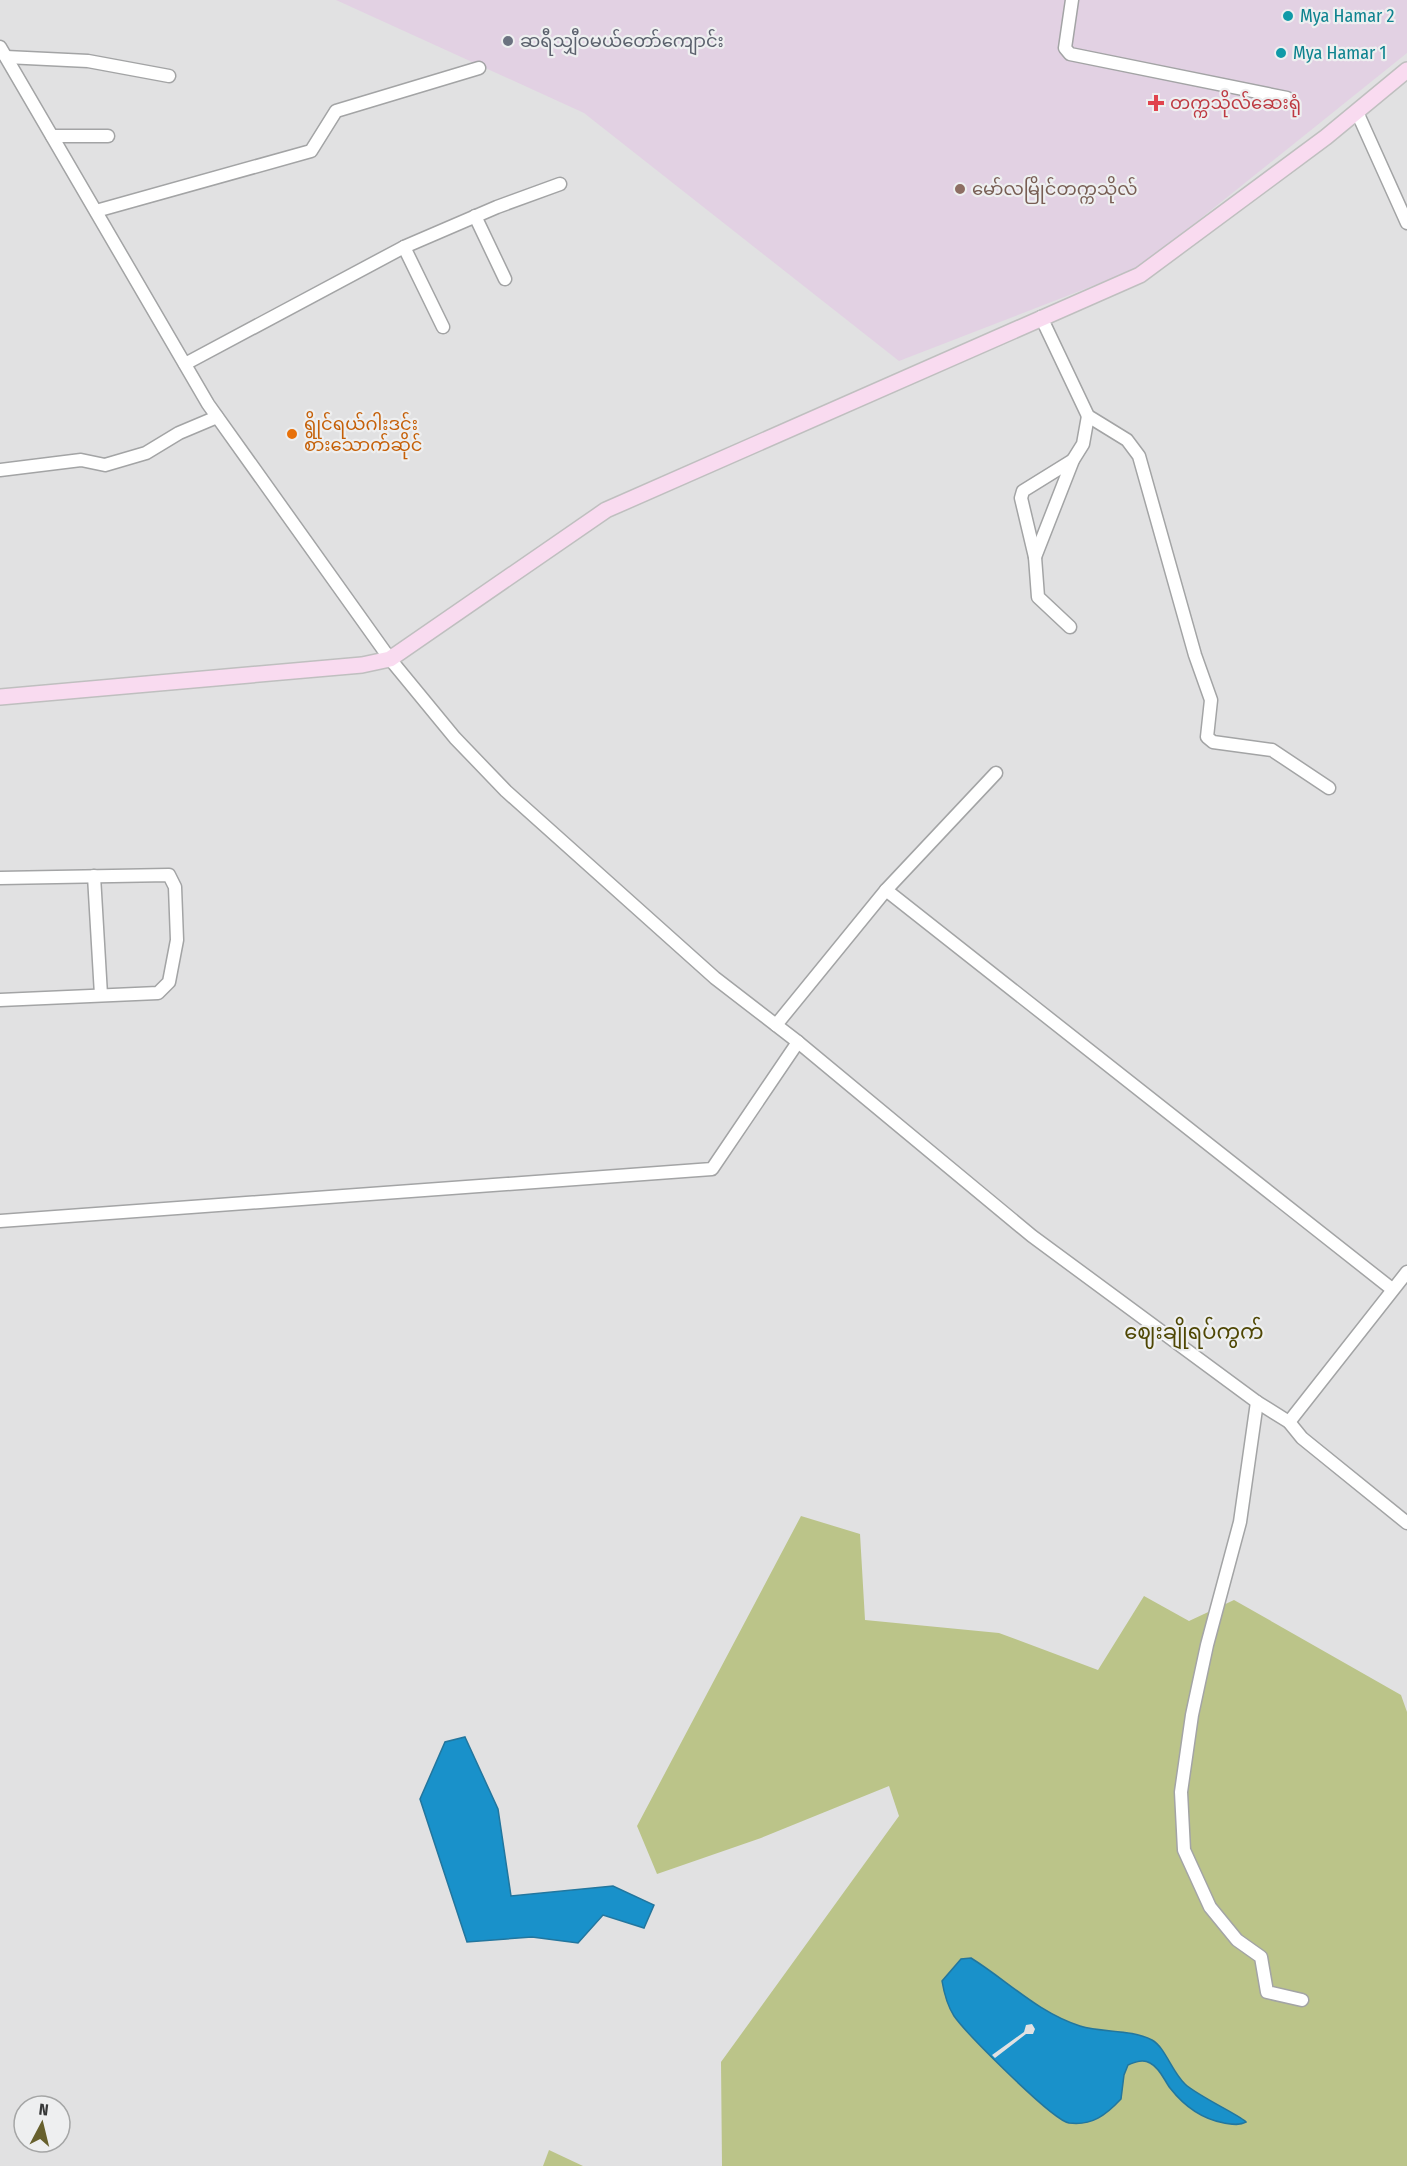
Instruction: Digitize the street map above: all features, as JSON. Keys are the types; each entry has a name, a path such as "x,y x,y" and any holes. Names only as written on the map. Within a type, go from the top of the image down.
{"main road":[{"path":"0,698 362,665 390,659 606,510 1140,275 1358,112 1407,70"}],"street":[{"path":"1072,0 1065,48 1070,54 1287,98"},
{"path":"3,52 88,61 169,76"},
{"path":"3,52 217,417 390,659 455,738 506,791 715,978 798,1042 1032,1236 1257,1402 1289,1422 1310,1446 1407,1522"},
{"path":"96,211 311,151 336,111 479,68"},
{"path":"1358,112 1407,223"},
{"path":"52,136 108,136"},
{"path":"184,364 404,247 475,216 560,184"},
{"path":"475,216 505,279"},
{"path":"404,247 442,327"},
{"path":"1041,317 1088,416 1127,440 1139,456 1195,655 1211,700 1207,737 1213,742 1272,750 1329,788"},
{"path":"1035,557 1073,460 1083,444 1088,416"},
{"path":"0,470 81,460 105,465 146,453 179,433 217,417"},
{"path":"1070,627 1038,597 1035,557 1022,494 1073,460"},
{"path":"776,1025 886,890 996,773"},
{"path":"0,878 169,874 175,887 177,940 169,982 158,993 0,1000"},
{"path":"94,876 101,995"},
{"path":"886,890 1392,1289"},
{"path":"0,1221 349,1198 712,1169 798,1042"},
{"path":"1289,1422 1407,1272"},
{"path":"1257,1402 1240,1522 1207,1645 1192,1715 1181,1792 1184,1850 1210,1907 1237,1940 1261,1957 1267,1992 1302,2000"}],"shaded area":[{"name":"မော်လမြိုင်တက္ကသိုလ်","path":"336,0 1407,0 1407,53 1139,268 899,361 584,113"}],"green space":[{"path":"801,1516 860,1534 865,1620 999,1633 1098,1670 1144,1596 1189,1621 1234,1600 1401,1695 1407,1712 1407,2166 722,2166 721,2062 899,1816 889,1786 761,1838 657,1874 637,1826"},
{"path":"549,2150 583,2166 543,2166"}],"water":[{"path":"465,1737 498,1809 511,1896 613,1886 654,1905 644,1928 603,1915 578,1943 532,1937 467,1942 420,1799 445,1742"},
{"path":"971,1958 1036,2004 1064,2020 1080,2026 1135,2034 1152,2040 1161,2048 1185,2084 1246,2122 1224,2123 1201,2115 1175,2095 1156,2068 1142,2061 1128,2065 1124,2075 1121,2099 1110,2110 1085,2123 1069,2123 1060,2118 1010,2075 954,2016 946,1999 942,1981 961,1959"}],"pier":[{"path":"1032,2024 1035,2029 1033,2034 1026,2034 995,2058 992,2055 1024,2032 1026,2025"}],"place":[{"name":"Mya Hamar 2","path":"1288,16"},
{"name":"ဆရီသျှီဝမယ်တော်ကျောင်း","path":"508,41"},
{"name":"Mya Hamar 1","path":"1281,53"},
{"name":"တက္ကသိုလ်ဆေးရုံ","path":"1156,103"},
{"name":"မော်လမြိုင်တက္ကသိုလ်","path":"960,189"},
{"name":"ရွိုင်ရယ်ဂါးဒင်း စားသောက်ဆိုင်","path":"292,434"}],"district":[{"name":"ဈေးချိုရပ်ကွက်","path":"1194,1332"}]}
